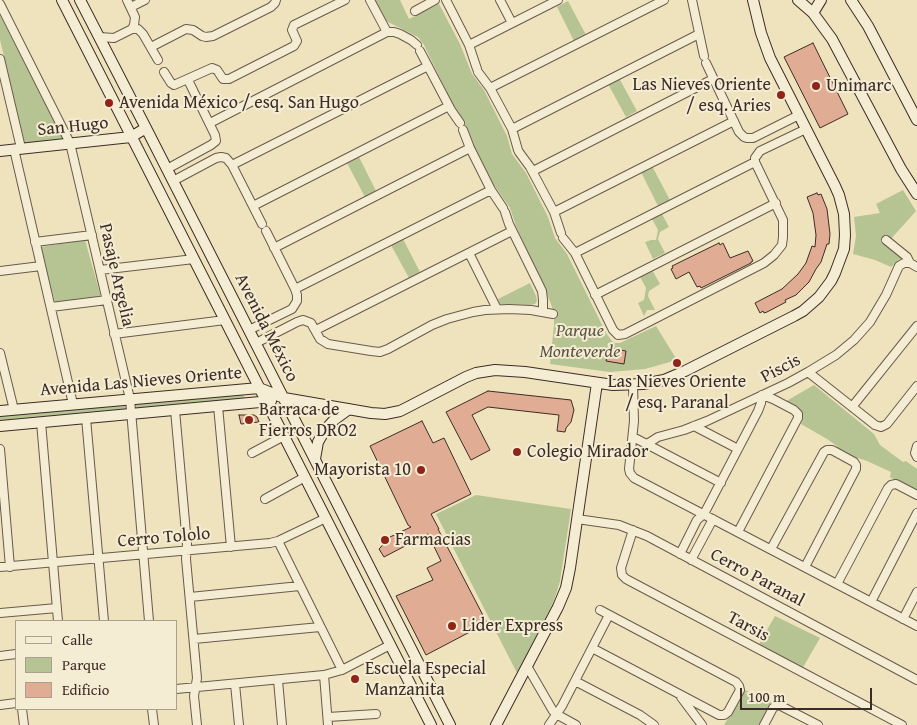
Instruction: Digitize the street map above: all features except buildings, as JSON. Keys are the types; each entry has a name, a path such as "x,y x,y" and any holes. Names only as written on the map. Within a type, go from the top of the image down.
{"street":[{"name":"Avenida México","path":"62,0 431,724"},
{"name":"Avenida México","path":"80,0 284,398 448,724"},
{"path":"132,29 135,17 129,3 144,0"},
{"path":"151,47 186,29 193,30 202,36 213,36 270,7 276,0"},
{"path":"164,72 172,85 188,80 212,68 217,70 223,79 229,79 294,46 296,41 292,30 294,25 345,0"},
{"path":"370,0 387,32"},
{"path":"415,11 435,0"},
{"path":"446,0 469,45 478,70 512,129 519,151 533,171 554,212 562,235 575,253 614,332 618,335 625,334 769,260 778,250 784,238 783,220 755,162 756,156 760,151 806,129"},
{"path":"500,0 512,24"},
{"path":"490,88 664,0"},
{"path":"692,0 705,60 742,135 750,138 799,115"},
{"name":"Avenida Las Nieves Oriente","path":"0,411 259,388 284,398 378,414 391,413 466,377 495,370 518,371 597,383 633,385 654,382 674,376 794,316 803,311 818,297 831,281 844,249 844,214 839,195 765,46 753,0"},
{"path":"798,0 812,13 832,38 901,169 917,194"},
{"path":"812,13 821,0"},
{"path":"851,0 868,26 917,120"},
{"path":"469,45 554,1"},
{"name":"Pasaje Argelia","path":"0,4 70,143 130,399 149,620"},
{"path":"99,37 114,38 132,29 141,31 158,60"},
{"path":"210,123 387,32 394,32 411,40 418,48 462,126 470,148 491,190 504,210 512,231 542,291 544,300 543,312"},
{"path":"512,129 699,34"},
{"path":"110,58 114,38"},
{"path":"0,59 35,242 73,404"},
{"path":"232,165 428,66"},
{"path":"533,171 713,79"},
{"path":"167,169 214,144 216,141 210,123 188,80"},
{"path":"253,206 449,106"},
{"path":"554,212 734,121"},
{"name":"San Hugo","path":"0,151 132,137 146,128"},
{"path":"274,248 470,148"},
{"path":"173,181 219,157 226,158 232,165 253,206 295,289 297,302 294,307 249,330"},
{"path":"575,253 755,162"},
{"path":"295,289 491,190"},
{"path":"595,295 776,203"},
{"path":"316,330 512,231"},
{"path":"35,242 92,235"},
{"path":"886,240 914,265"},
{"path":"468,253 497,309"},
{"path":"100,270 194,259"},
{"name":"Piscis","path":"680,554 697,520 704,514 721,483 760,406 762,395 808,372 836,355 858,336 870,322 883,302 897,268 901,264 914,265"},
{"path":"0,271 41,266"},
{"path":"50,308 107,300"},
{"path":"256,344 300,321 309,322 313,325 320,339 328,344 380,352 432,325 473,312 520,309 553,314"},
{"path":"114,334 225,320"},
{"path":"852,407 917,326"},
{"path":"0,353 14,410"},
{"path":"808,372 875,425 881,427 887,424 917,386"},
{"path":"496,725 558,607 566,588 597,383"},
{"path":"633,385 634,421 629,469 632,476 917,626"},
{"path":"647,444 658,437 694,426 762,395 794,410 798,418 738,532"},
{"name":"Avenida Las Nieves Oriente","path":"0,426 266,402 284,398"},
{"path":"218,406 231,547"},
{"path":"315,459 318,442 325,430 349,409"},
{"path":"175,410 197,678 194,696 196,725"},
{"path":"86,418 104,620"},
{"path":"41,422 58,620"},
{"path":"694,426 738,449"},
{"path":"252,453 284,436"},
{"path":"633,437 721,483"},
{"path":"0,449 10,566"},
{"path":"771,549 823,453 827,450 832,450 854,462 856,469 805,567"},
{"path":"265,499 305,477"},
{"path":"837,584 888,488 896,484 917,495"},
{"path":"871,602 917,513"},
{"name":"Cerro Tololo","path":"0,568 270,543 326,518"},
{"name":"Cerro Paranal","path":"577,519 610,523 633,530 917,680"},
{"path":"692,560 713,519"},
{"name":"Tarsis","path":"633,530 621,568 622,575 626,579 902,725"},
{"path":"278,541 342,670"},
{"path":"190,596 300,586"},
{"path":"903,619 917,592"},
{"path":"0,613 57,608"},
{"path":"592,648 719,715 724,715 730,710 739,692 739,686 736,682 600,610"},
{"path":"548,725 562,706 609,615"},
{"path":"194,639 320,627"},
{"path":"178,689 324,675 342,670 390,645"},
{"path":"0,656 15,654"},
{"path":"527,666 556,714 576,725"},
{"path":"324,675 328,721 376,714"},
{"path":"278,680 282,725"},
{"path":"575,681 640,715 654,725"},
{"path":"235,684 239,725"},
{"path":"678,693 700,721"},
{"path":"0,705 15,703"},
{"path":"764,725 773,708 777,705 818,725"},
{"path":"700,721 699,712 702,706"},
{"path":"22,710 24,725"},
{"path":"152,710 154,725"}],"green space":[{"name":"Parque Monteverde","path":"375,0 400,0 409,19 439,4 460,44 472,74 484,90 507,136 512,154 526,173 548,217 555,238 567,254 606,333 612,341 620,343 656,326 677,360 645,369 610,372 550,364 554,314 510,208 492,182 471,143 424,45 418,37 386,21"},
{"path":"568,1 586,35 574,41 557,7"},
{"path":"0,11 66,140 25,144 0,40"},
{"path":"619,78 637,111 626,117 608,84"},
{"path":"359,157 376,191 365,197 347,163"},
{"path":"652,166 670,200 658,206 641,172"},
{"path":"903,190 916,211 890,240 906,254 891,267 853,254 856,236 854,217 880,213 876,204"},
{"path":"662,214 669,227 660,232 658,239 665,253 653,259 645,242 656,240 658,230 652,219"},
{"path":"403,239 420,272 409,278 391,245"},
{"path":"85,240 101,297 55,302 40,247"},
{"path":"651,268 660,284 649,291 648,296 655,310 647,310 644,316 638,303 644,300 646,288 639,275"},
{"path":"530,283 536,296 537,301 535,304 500,304 498,299"},
{"path":"814,385 874,434 880,445 903,462 906,461 917,469 917,494 890,477 891,472 867,461 856,459 801,424 803,419 799,411 783,403"},
{"path":"242,393 245,398 134,409 133,403"},
{"path":"128,403 129,411 0,422 0,416"},
{"path":"476,495 571,509 557,591 553,603 517,673 436,514"},
{"path":"775,616 820,638 802,669 758,646"},
{"path":"745,690 771,702 759,725 724,725"}],"place":[{"name":"Unimarc","path":"816,86"},
{"name":"Las Nieves Oriente / esq. Aries","path":"781,95"},
{"name":"Avenida México / esq. San Hugo","path":"109,103"},
{"name":"Las Nieves Oriente / esq. Paranal","path":"677,363"},
{"name":"Barraca de Fierros DRO2","path":"249,420"},
{"name":"Colegio Mirador","path":"517,452"},
{"name":"Mayorista 10","path":"421,470"},
{"name":"Farmacias","path":"385,540"},
{"name":"Lider Express","path":"452,626"},
{"name":"Escuela Especial Manzanita","path":"355,679"}]}
